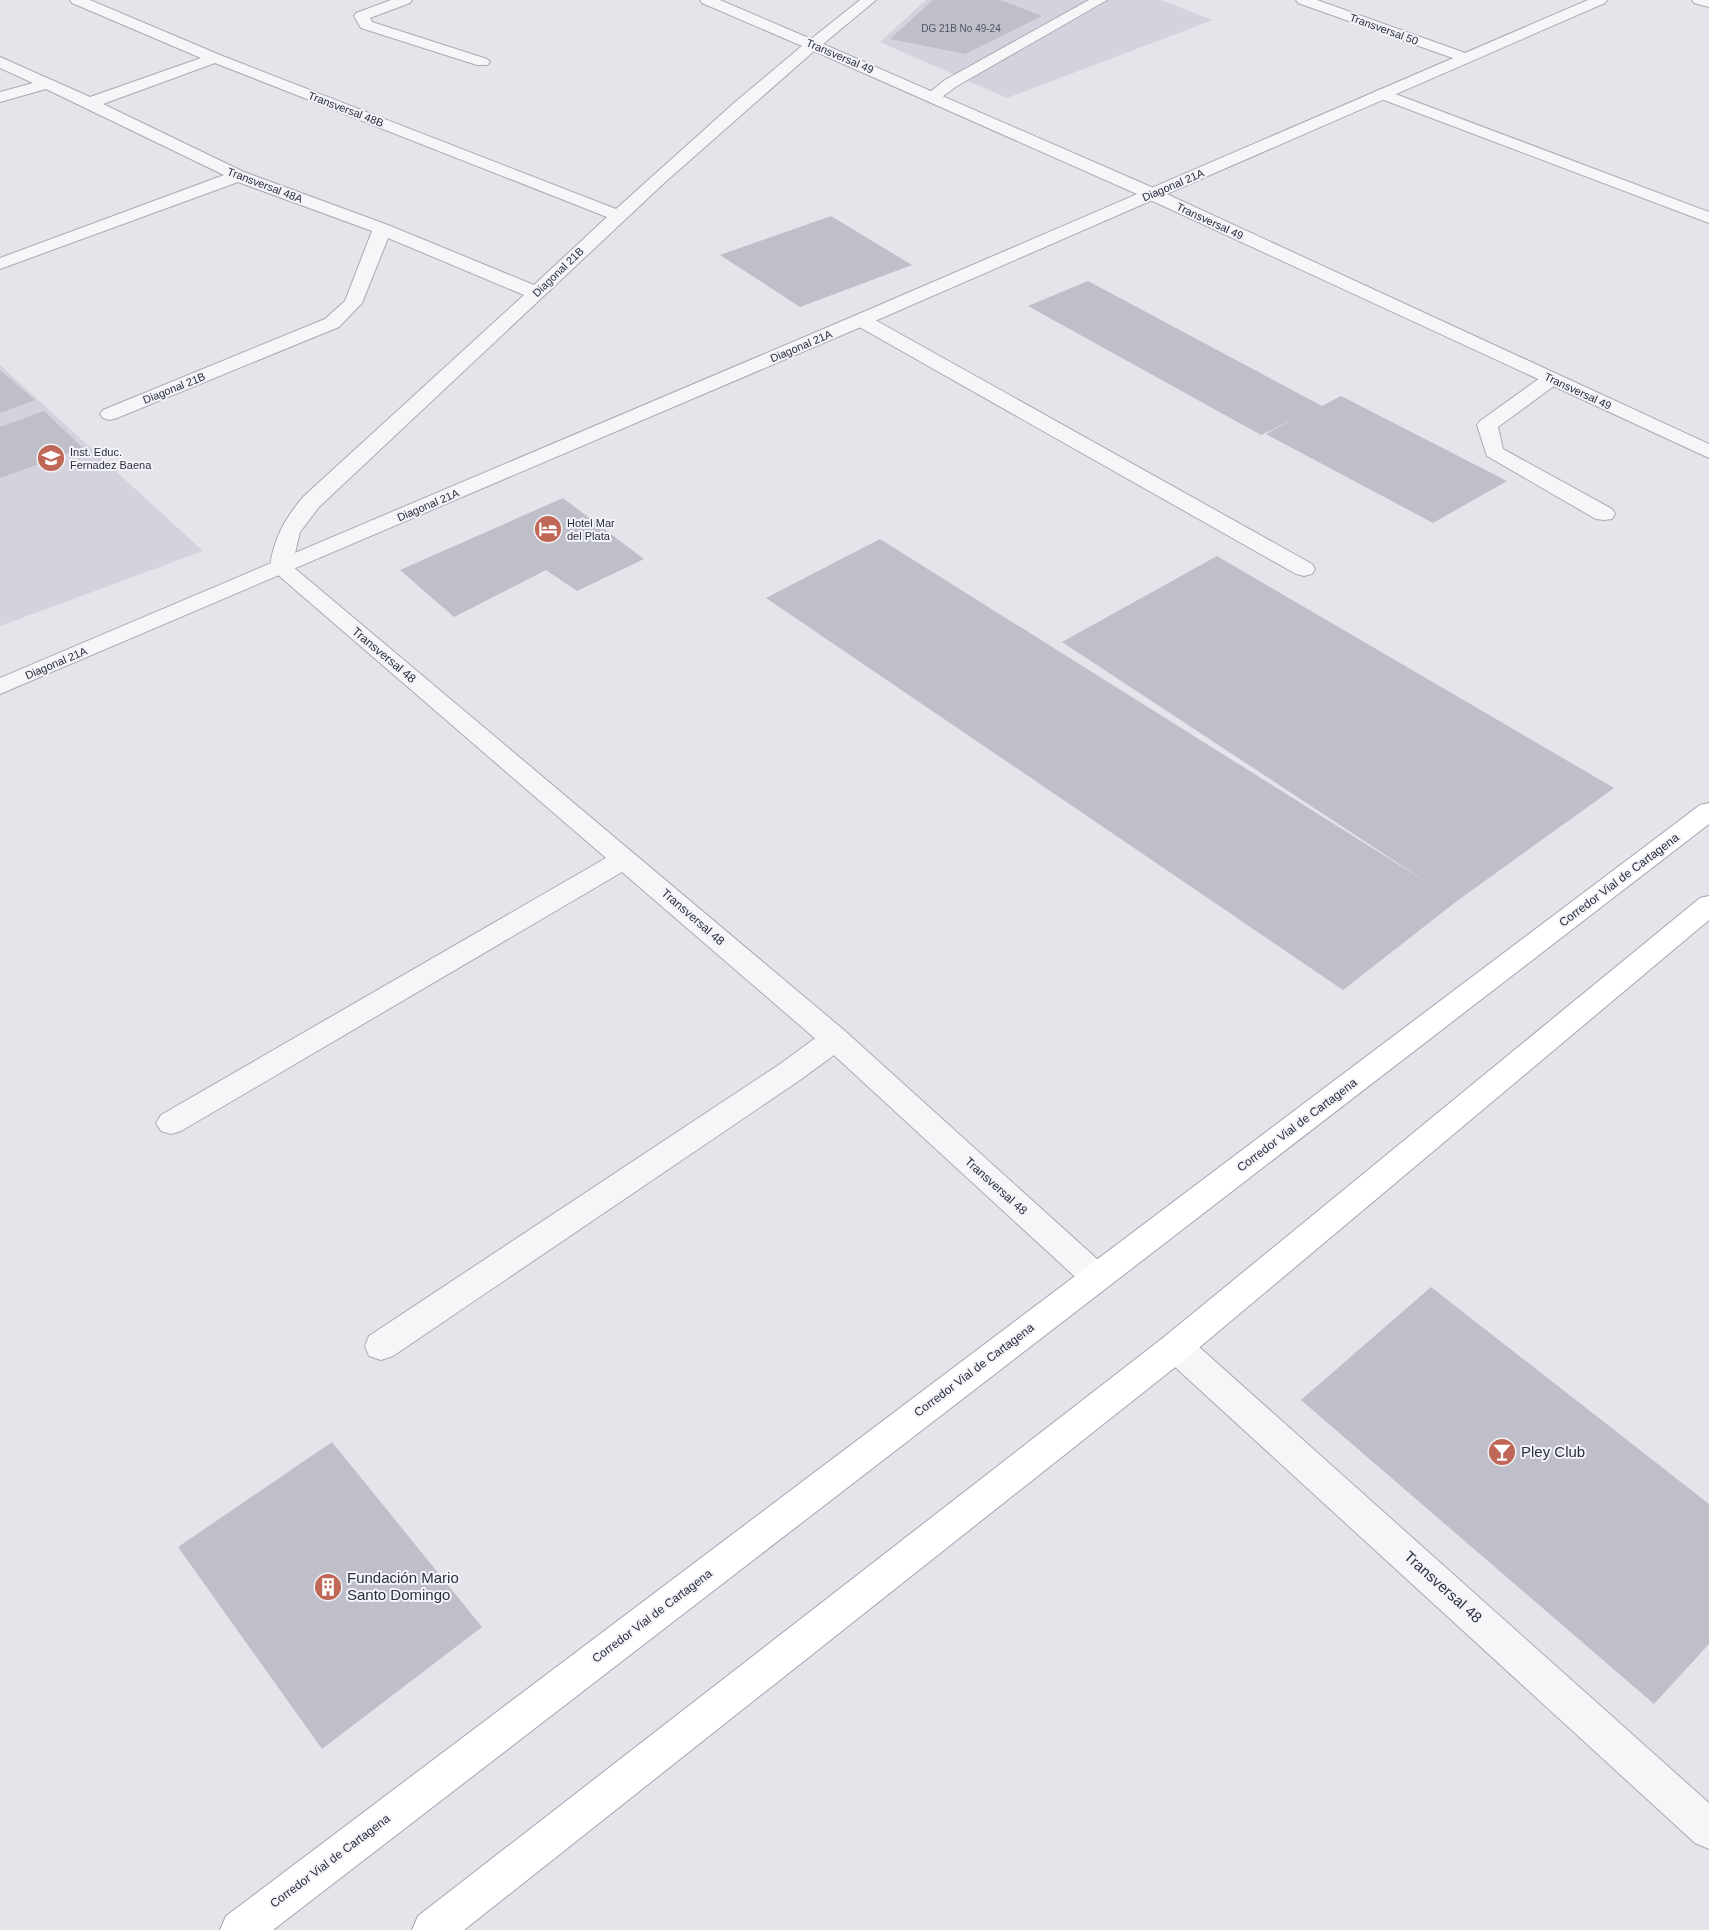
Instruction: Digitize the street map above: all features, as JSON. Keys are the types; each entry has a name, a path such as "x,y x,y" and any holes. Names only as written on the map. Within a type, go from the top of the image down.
{"main road":[{"name":"Corredor Vial de Cartagena","path":"240,1930 1709,811"},
{"path":"432,1930 1176,1347 1709,905"}],"street":[{"name":"Transversal 48B","path":"76,0 215,58 617,215"},
{"path":"405,0 361,16 366,24 482,62"},
{"name":"Transversal 49","path":"707,0 934,96 1152,194 1709,452"},
{"name":"Diagonal 21B","path":"281,568 282,547 294,521 311,502 617,215 811,44 868,0"},
{"path":"934,96 951,83 1100,0"},
{"name":"Transversal 50","path":"1302,0 1466,58"},
{"name":"Diagonal 21A","path":"0,687 861,320 1600,0"},
{"path":"1699,0 1709,3"},
{"path":"89,102 215,58"},
{"name":"Transversal 48A","path":"0,62 89,102 238,176 382,229 536,293"},
{"path":"0,97 46,84"},
{"path":"1382,94 1709,218"},
{"path":"0,264 238,176"},
{"name":"Diagonal 21B","path":"110,414 332,323 353,303 382,229"},
{"path":"861,320 1304,569"},
{"path":"1551,379 1487,425 1494,452 1604,514"},
{"name":"Transversal 48","path":"281,568 835,1038 1096,1277"},
{"path":"171,1122 625,859"},
{"path":"381,1346 790,1072 835,1038"},
{"name":"Transversal 48","path":"1176,1347 1709,1828"}],"shaded area":[{"path":"926,0 1161,0 1213,20 1007,98 880,42"},
{"name":"Inst. Educ. Fernadez Baena","path":"0,365 203,551 0,626"}],"building":[{"path":"933,0 1000,0 1042,16 965,54 890,39"},
{"path":"831,216 912,265 800,307 720,255"},
{"path":"1088,281 1322,406 1341,396 1507,481 1433,523 1266,434 1296,418 1261,435 1028,306"},
{"path":"0,370 35,400 0,413"},
{"path":"44,411 83,448 0,478 0,427"},
{"name":"Hotel Mar del Plata","path":"563,498 644,559 577,591 546,570 454,617 400,570"},
{"path":"880,539 1428,883 1062,642 1217,556 1614,788 1457,901 1343,990 766,598"},
{"name":"Pley Club","path":"1431,1287 1709,1504 1709,1644 1654,1704 1301,1400"},
{"name":"Fundación Mario Santo Domingo","path":"332,1442 482,1627 322,1749 178,1547"}],"place":[{"name":"Inst. Educ. Fernadez Baena","path":"51,458"},
{"name":"Hotel Mar del Plata","path":"548,529"},
{"name":"Pley Club","path":"1502,1452"},
{"name":"Fundación Mario Santo Domingo","path":"328,1587"}]}
